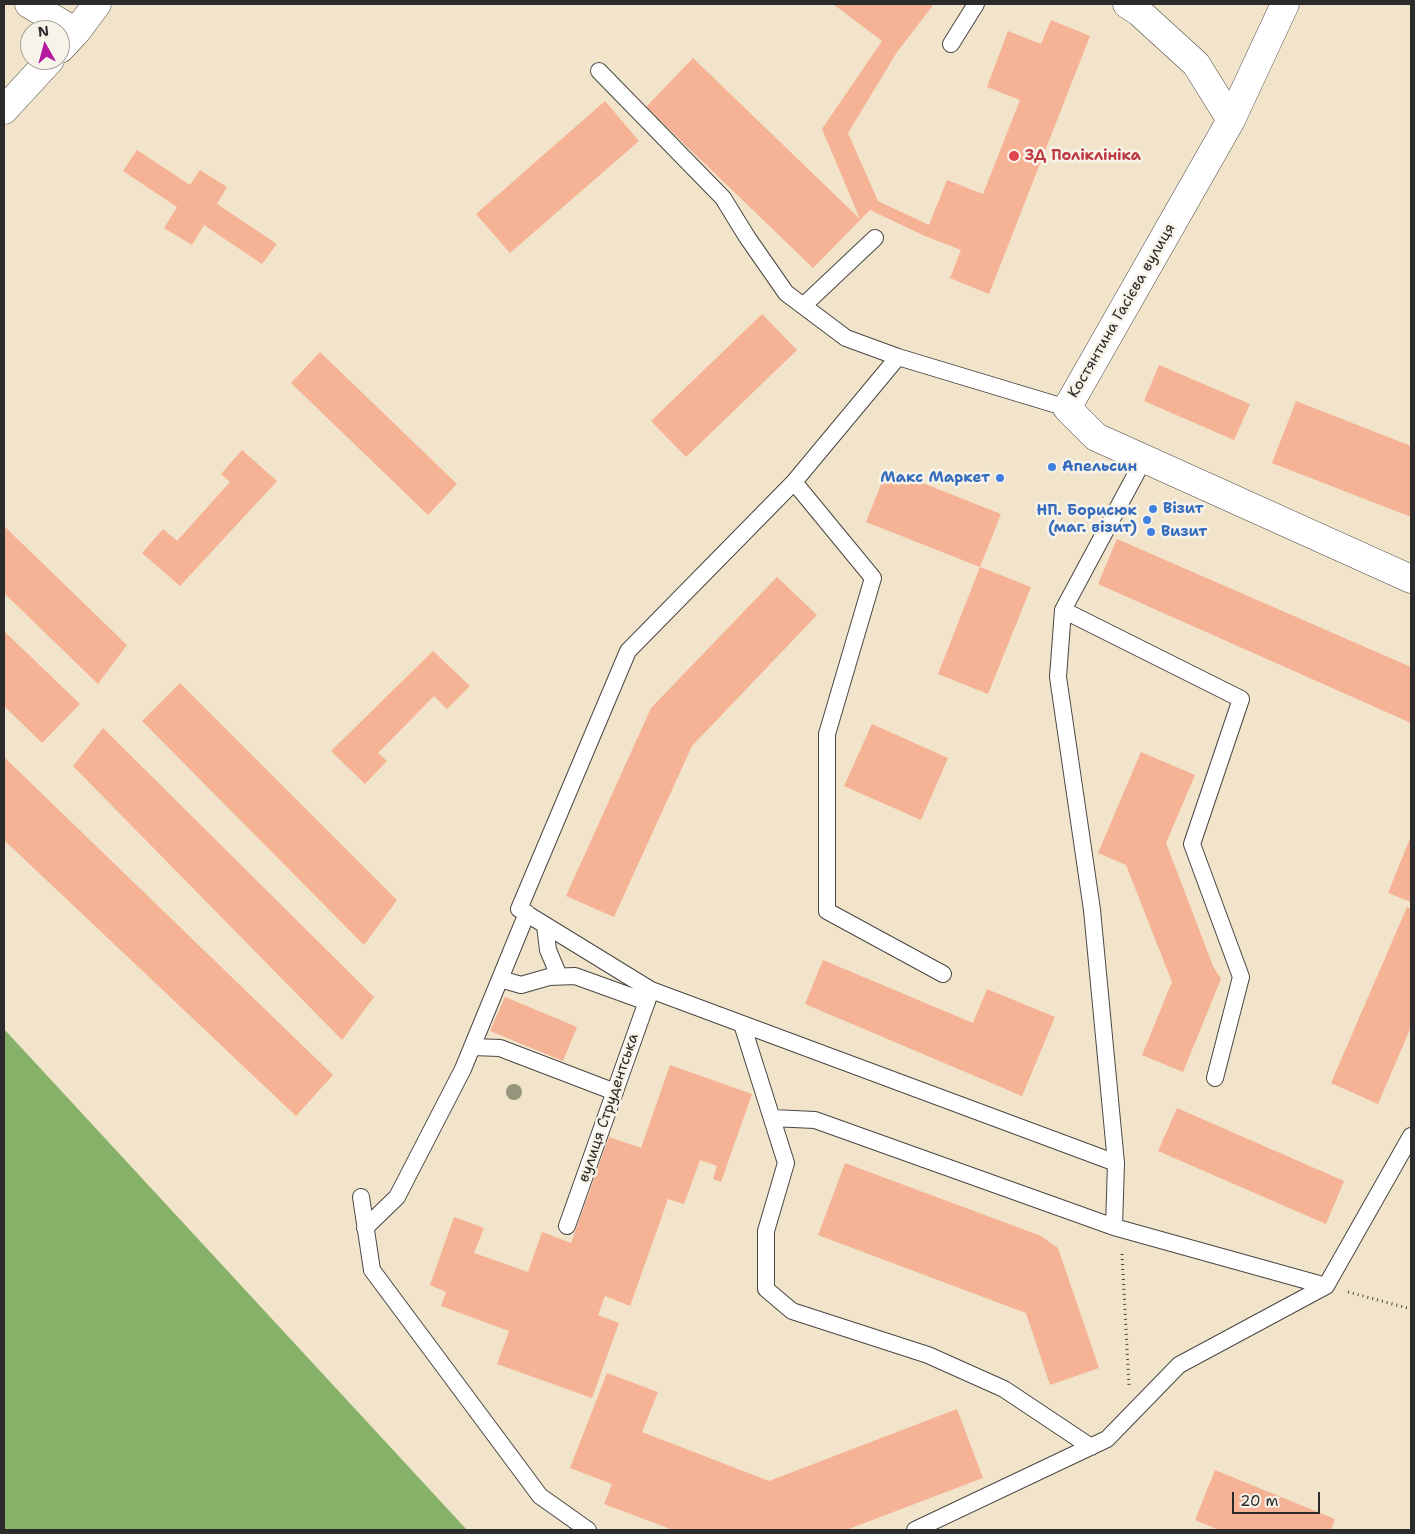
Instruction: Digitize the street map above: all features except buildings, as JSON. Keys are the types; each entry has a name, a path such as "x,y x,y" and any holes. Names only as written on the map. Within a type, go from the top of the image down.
{"street":[{"path":"29,4 46,20"},
{"path":"70,38 97,4"},
{"path":"1128,4 1196,64 1232,120"},
{"name":"Костянтина Гасієва вулиця","path":"1285,4 1232,120 1067,408 1096,437 1411,579"},
{"path":"4,110 41,70"}],"lane":[{"path":"951,44 976,4"},
{"path":"599,71 723,198 747,237 786,293 846,338 898,358 1067,408"},
{"path":"803,306 875,238"},
{"path":"649,996 519,909 628,652 794,482 898,358"},
{"path":"1114,1227 1116,1163 1092,910 1058,677 1063,610 1144,459"},
{"path":"794,482 873,578 827,734 827,911 944,974"},
{"path":"1063,610 1241,698 1192,844 1241,977 1215,1078"},
{"path":"365,1228 397,1197 463,1069 527,914"},
{"path":"545,925 548,950 558,976"},
{"path":"500,979 521,985 549,977 575,976 649,996 742,1024 1116,1163"},
{"name":"вулиця Струдентська","path":"567,1226 649,996"},
{"path":"742,1024 786,1162 766,1231 766,1289 792,1311 928,1355 1004,1389 1091,1447"},
{"path":"472,1047 500,1048 615,1092"},
{"path":"772,1118 815,1120 1114,1227 1326,1286"},
{"path":"914,1530 1107,1439 1179,1365 1326,1286 1411,1136"},
{"path":"361,1197 372,1270 540,1496 588,1530"}],"path":[{"path":"1114,1227 1122,1254 1128,1383 1137,1408"},
{"path":"1326,1286 1411,1308"}],"green space":[{"path":"4,1029 467,1530 4,1530"}],"place":[{"name":"ЗД Поліклініка","path":"1014,156"},
{"name":"Апельсин","path":"1052,467"},
{"name":"Макс Маркет","path":"1000,478"},
{"name":"Візит","path":"1153,509"},
{"name":"НП. Борисюк (маг. візит)","path":"1147,520"},
{"name":"Визит","path":"1151,532"}]}
